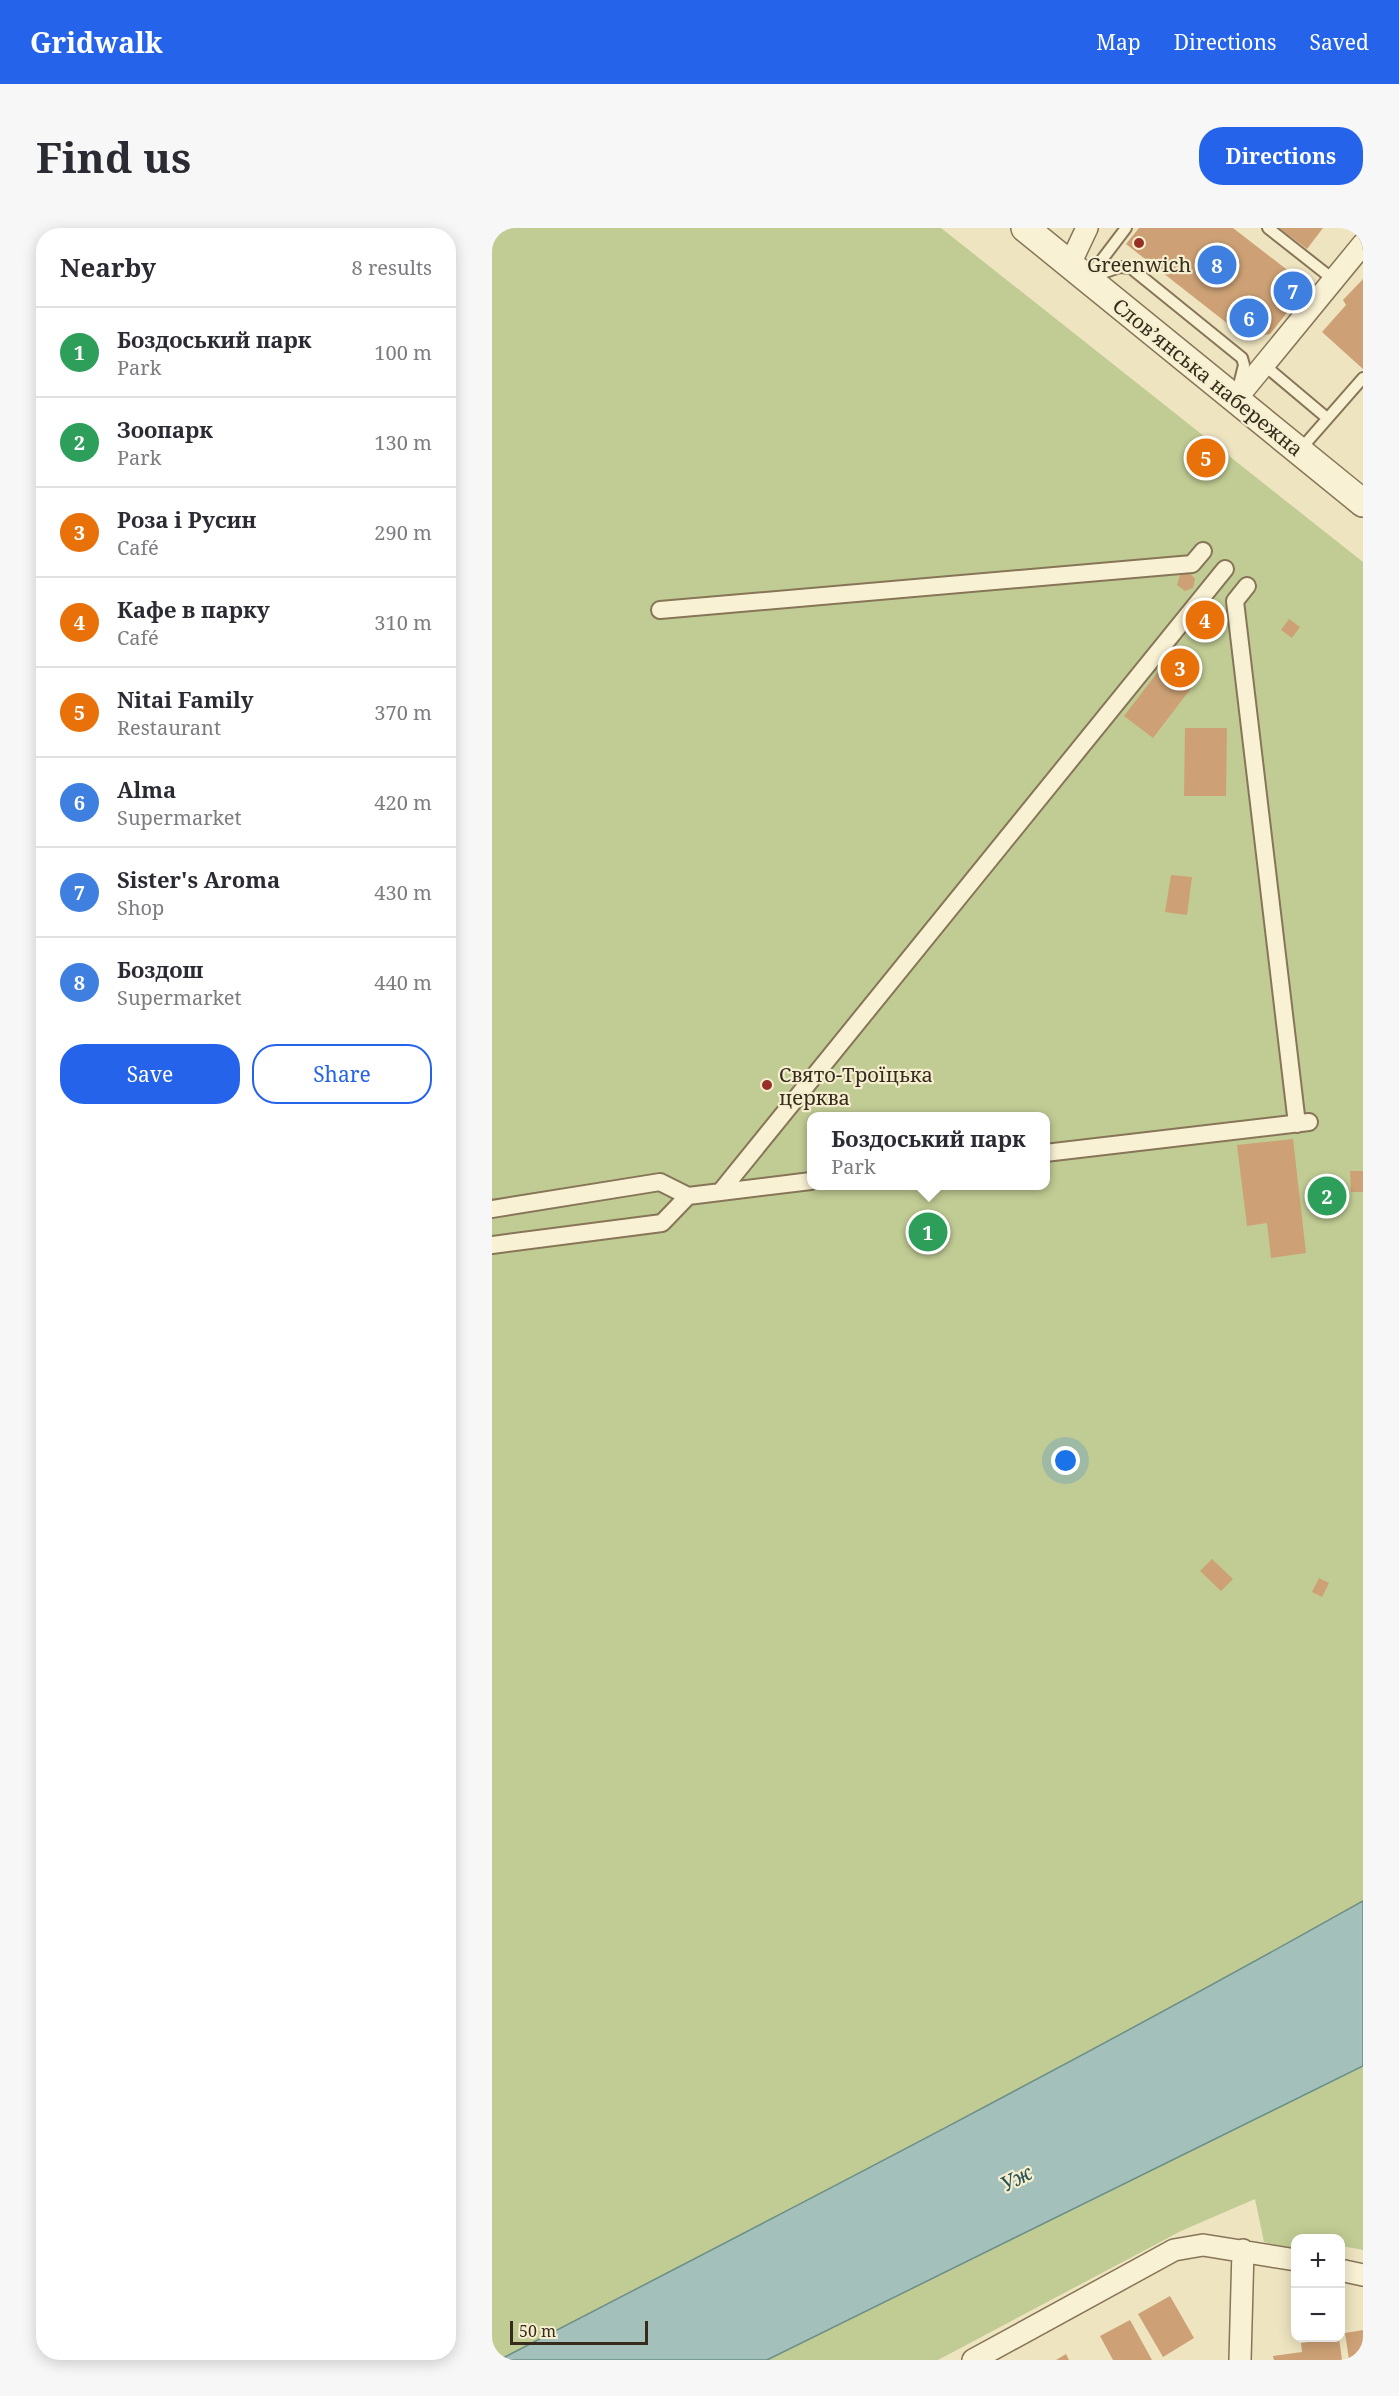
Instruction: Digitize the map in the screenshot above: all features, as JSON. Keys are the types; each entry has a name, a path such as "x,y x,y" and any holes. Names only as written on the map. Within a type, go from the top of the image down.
{"street":[{"name":"Словʼянська набережна","path":"1024,228 1363,503"},
{"path":"1079,271 1087,228"},
{"path":"1236,399 1363,244"},
{"path":"660,610 1192,564 1203,551"},
{"path":"721,1191 1224,569"},
{"path":"1050,1152 1303,1123 1235,600 1247,586"},
{"path":"492,1209 660,1182 688,1196 807,1181"},
{"path":"492,1245 662,1223 688,1196"},
{"path":"973,2360 1174,2250 1203,2245 1291,2259"},
{"path":"1240,2360 1243,2250"},
{"path":"1345,2271 1363,2275"}],"lane":[{"path":"1079,271 1126,228"},
{"path":"1268,228 1334,280"},
{"path":"1079,271 1131,268 1242,358 1244,365 1236,399"},
{"path":"1264,365 1327,418"},
{"path":"1299,451 1363,378"}],"green space":[{"path":"492,228 941,228 1363,562 1363,1901 933,2134 499,2360 492,2360"},
{"path":"1363,2066 1363,2250 1345,2247 1345,2234 1291,2234 1291,2250 1264,2242 1255,2199 1181,2231 938,2360 767,2360"}],"water":[{"name":"Уж","path":"1363,1901 1363,2066 767,2360 499,2360 1041,2077"}],"building":[{"path":"1139,228 1233,228 1308,286 1270,334 1246,338 1126,244"},
{"path":"1279,228 1323,228 1307,249"},
{"path":"1363,279 1363,369 1322,332 1346,305 1343,300"},
{"path":"1189,572 1195,579 1193,588 1185,591 1177,585 1180,575"},
{"path":"1289,619 1300,627 1292,638 1281,630"},
{"path":"1173,652 1202,674 1153,738 1124,716"},
{"path":"1185,728 1227,728 1226,796 1184,796"},
{"path":"1171,875 1192,877 1187,915 1165,912"},
{"path":"1293,1139 1306,1253 1271,1258 1267,1223 1247,1226 1237,1145"},
{"path":"1350,1171 1363,1171 1363,1192 1351,1192"},
{"path":"1212,1559 1233,1579 1221,1591 1200,1571"},
{"path":"1319,1578 1329,1583 1322,1597 1312,1592"},
{"path":"1170,2296 1194,2338 1163,2357 1138,2314"},
{"path":"1130,2320 1152,2360 1113,2360 1100,2336"},
{"path":"1363,2330 1363,2360 1349,2360 1345,2333"},
{"path":"1340,2342 1342,2360 1274,2360 1273,2356 1302,2352 1301,2343"},
{"path":"1066,2354 1069,2360 1056,2360"}],"place":[{"name":"Greenwich","path":"1139,243"},
{"name":"Боздош","path":"1217,265"},
{"name":"Sister's Aroma","path":"1293,291"},
{"name":"Alma","path":"1249,318"},
{"name":"Nitai Family","path":"1206,458"},
{"name":"Кафе в парку","path":"1205,620"},
{"name":"Роза і Русин","path":"1180,668"},
{"name":"Свято-Троїцька церква","path":"767,1085"},
{"name":"Зоопарк","path":"1327,1196"},
{"name":"Боздоський парк","path":"928,1232"}]}
